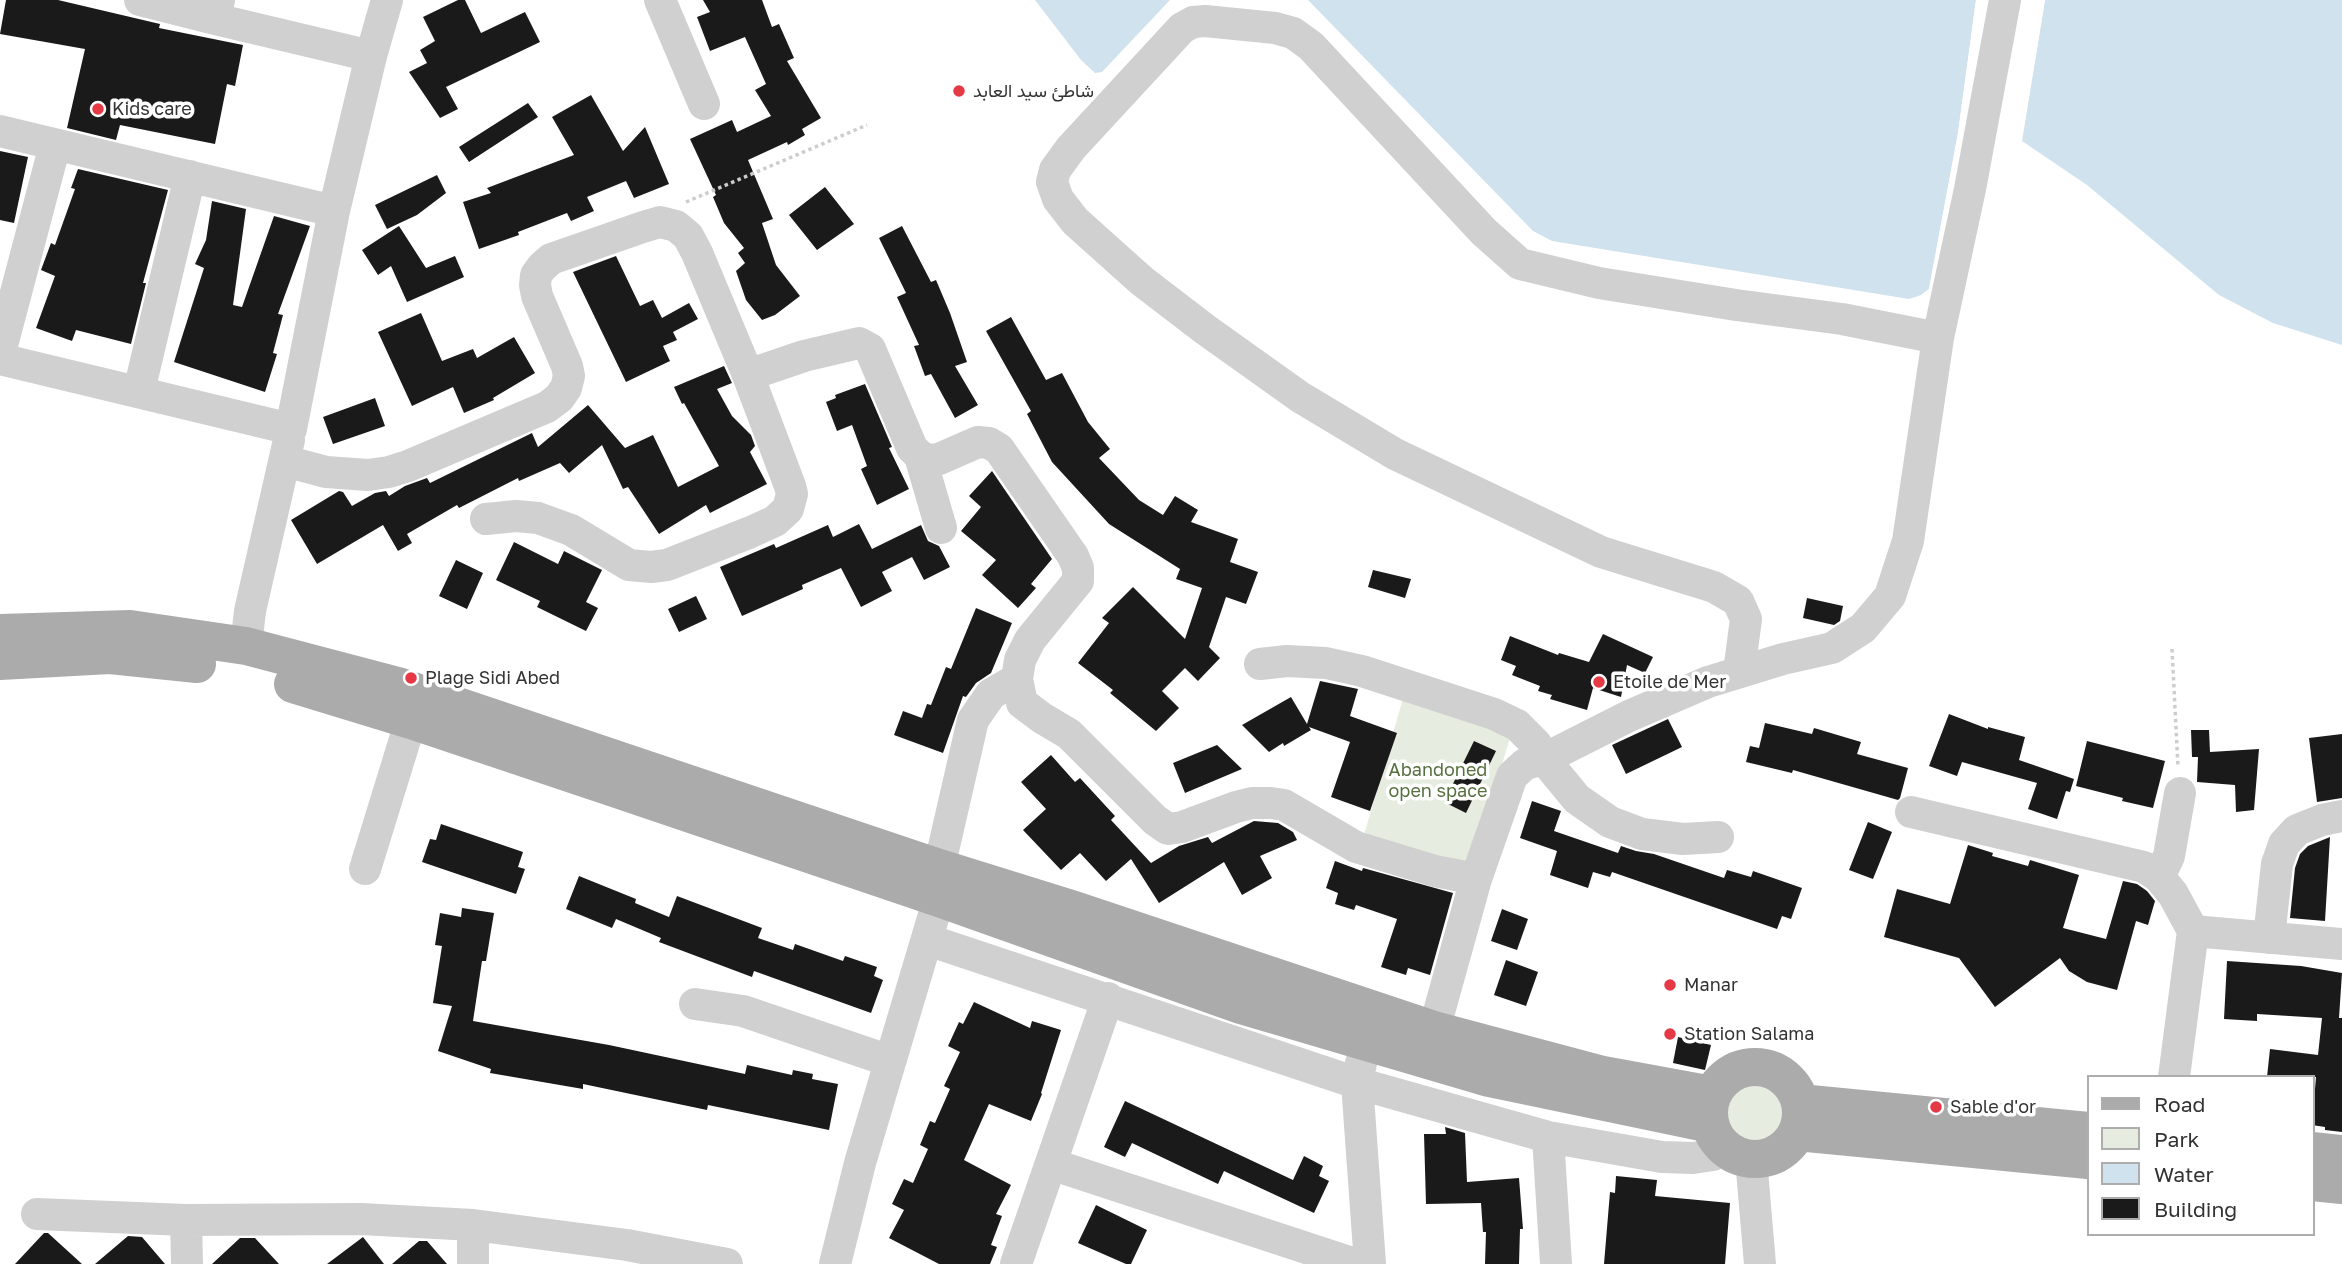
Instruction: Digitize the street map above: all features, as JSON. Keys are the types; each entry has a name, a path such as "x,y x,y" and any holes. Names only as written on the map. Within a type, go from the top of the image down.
{"main road":[{"path":"0,633 130,629 246,646 398,686 939,883 1241,1005 1489,1077 1725,1132"},
{"path":"0,661 110,655 242,671 292,684 939,883 1074,910 1434,1030 1603,1075 1725,1132 1765,1158 1779,1153 1790,1144 1799,1118 1795,1089 1786,1078 1773,1070 1744,1068 1731,1073 1719,1083 1725,1132"},
{"path":"1799,1118 2086,1131"},
{"path":"1799,1118 2086,1160"},
{"path":"2314,1151 2342,1154"},
{"path":"2314,1182 2342,1185"}],"street":[{"path":"140,0 217,10 371,55"},
{"path":"660,0 704,104"},
{"path":"1434,1030 1476,879 1512,776 1525,764 1544,759 1629,716 1708,682 1832,648 1863,628 1890,596 1908,541 1938,338 1970,188 2005,0"},
{"path":"246,646 250,611 285,461 334,211 371,55 390,5"},
{"path":"1739,672 1746,619 1738,601 1713,587 1601,552 1395,454 1300,397 1142,281 1076,221 1058,199 1052,182 1055,170 1071,148 1181,28 1193,22 1205,21 1275,27 1293,33 1311,46 1484,232 1520,264 1599,283 1842,319 1938,338"},
{"path":"0,131 334,211"},
{"path":"0,353 55,145"},
{"path":"139,391 190,176"},
{"path":"285,461 326,472 368,475 389,472 547,407 559,398 566,388 569,376 537,296 536,275 551,259 660,222 676,226 688,236 697,253 748,375 790,486 792,494 788,509 775,521 667,565 651,568 629,565 571,530 538,518 516,516 486,519"},
{"path":"748,375 814,353 859,343 870,349 912,447 920,456 929,460 939,458 978,442 989,443 999,449 1073,556 1077,568 1078,581 1030,640 1020,660 1017,679 1022,703 1042,719 1069,734 1155,820 1168,829 1182,827 1244,805 1284,805 1356,847 1435,871 1476,879"},
{"path":"0,359 291,429"},
{"path":"920,456 941,528"},
{"path":"1260,664 1287,661 1326,663 1362,671 1494,714 1517,725 1536,744 1544,759 1577,799 1610,822 1642,834 1684,839 1718,837"},
{"path":"835,1264 860,1163 928,940 973,720 991,694 1017,679"},
{"path":"365,869 411,720"},
{"path":"2159,877 2169,856 2180,793"},
{"path":"1911,812 2144,867 2159,877 2173,894 2193,931 2174,1075"},
{"path":"2269,938 2277,864 2284,844 2297,830 2322,820 2342,816"},
{"path":"2193,931 2342,944"},
{"path":"928,940 1357,1083 1548,1137 1662,1157 1693,1158 1713,1155 1725,1132"},
{"path":"1016,1264 1108,998"},
{"path":"695,1004 743,1011 890,1061"},
{"path":"1366,1041 1357,1083 1370,1264"},
{"path":"1725,1132 1760,1264"},
{"path":"1548,1137 1556,1264"},
{"path":"1051,1164 1355,1264"},
{"path":"37,1214 186,1220 361,1219 473,1225 627,1245 727,1264"},
{"path":"186,1220 187,1264"},
{"path":"473,1225 473,1264"}],"path":[{"path":"668,224 685,202 867,125"},
{"path":"2172,649 2180,793"}],"green space":[{"name":"Abandoned open space","path":"1404,695 1513,728 1471,867 1364,835"},
{"path":"1746,1081 1758,1081 1774,1090 1781,1100 1781,1124 1774,1134 1758,1143 1746,1143 1735,1138 1726,1129 1721,1118 1721,1106 1726,1095 1735,1086"}],"water":[{"path":"1035,0 1170,0 1102,72 1095,73 1081,60"},
{"path":"1308,0 1976,0 1958,133 1929,289 1909,299 1552,241 1533,231"},
{"path":"2045,0 2342,0 2342,345 2273,323 2219,295 2087,185 2022,141"}],"pier":[{"path":"1976,0 1979,0 1961,134 1932,290 1921,299 1921,295 1929,289 1958,133"},
{"path":"2041,0 2045,0 2021,144 2018,140"}],"building":[{"path":"6,0 58,0 160,24 159,28 243,45 235,86 227,84 215,144 120,125 116,140 67,128 85,49 0,34"},
{"path":"458,0 465,0 481,33 525,12 540,42 446,87 458,109 440,118 409,72 427,63 420,50 435,41 423,17"},
{"path":"703,0 762,0 772,27 779,24 794,58 787,61 821,118 802,129 805,135 788,145 787,142 748,160 773,219 762,223 776,265 800,296 775,315 762,320 746,300 736,271 745,263 738,253 744,248 724,223 713,197 716,195 690,139 732,120 737,132 771,116 755,90 766,84 745,37 710,51 697,17 710,12"},
{"path":"591,95 623,151 645,127 669,184 634,198 626,181 587,197 594,211 571,221 567,213 518,232 519,235 479,249 463,202 491,193 487,188 574,155 552,117"},
{"path":"528,103 538,117 469,162 459,147"},
{"path":"0,151 28,157 14,223 0,220"},
{"path":"78,169 168,190 143,283 146,283 131,344 76,330 72,341 36,328 55,276 41,270 51,243 55,245 75,189 71,188"},
{"path":"437,175 446,193 417,215 387,229 375,205"},
{"path":"825,187 854,224 817,250 789,215"},
{"path":"212,201 246,209 233,305 242,307 274,216 310,226 278,314 283,315 273,353 277,354 265,392 174,362 204,268 195,264 206,240"},
{"path":"399,226 426,268 455,256 464,277 407,302 391,266 378,275 362,250"},
{"path":"902,226 931,282 936,280 967,362 955,366 978,405 955,418 931,374 925,376 914,346 919,345 897,297 906,293 879,238"},
{"path":"616,256 640,306 653,300 662,318 689,303 698,319 673,332 677,340 663,346 670,361 626,382 573,272"},
{"path":"421,313 442,361 473,349 477,358 514,337 535,373 493,398 494,400 464,413 453,387 412,406 378,332"},
{"path":"1011,317 1046,380 1062,373 1088,422 1110,449 1099,458 1139,500 1163,515 1175,496 1198,510 1191,522 1238,539 1230,562 1258,572 1246,604 1226,597 1209,647 1220,658 1198,681 1185,668 1162,691 1179,708 1156,731 1110,693 1113,690 1078,663 1109,623 1102,618 1133,587 1185,639 1202,588 1176,579 1180,569 1109,524 1052,462 1027,414 1031,411 986,331"},
{"path":"724,366 732,383 717,389 732,416 751,435 755,446 750,452 767,484 710,513 706,505 659,534 628,487 623,489 602,445 569,473 560,463 519,481 518,478 459,508 457,505 407,534 412,543 398,551 383,525 317,564 291,520 339,491 343,492 352,506 375,493 386,491 389,496 405,486 427,478 430,483 532,433 538,447 588,405 625,448 653,435 678,487 719,466 674,387"},
{"path":"865,384 892,447 889,448 909,489 877,505 861,469 867,466 852,425 837,431 826,402 836,398 835,395"},
{"path":"375,398 385,426 333,444 323,417"},
{"path":"992,471 1052,559 1031,584 1036,588 1018,608 982,575 996,560 961,531 981,507 969,496"},
{"path":"859,524 872,549 921,525 928,541 939,546 950,567 924,580 912,557 882,572 892,591 861,607 841,568 802,585 803,589 742,616 720,567 774,544 776,548 828,525 833,537"},
{"path":"514,542 558,564 564,551 602,570 586,602 598,608 586,631 537,607 540,601 496,580"},
{"path":"456,560 483,573 467,609 439,596"},
{"path":"1373,570 1411,579 1405,598 1368,587"},
{"path":"696,596 707,619 679,632 668,609"},
{"path":"1807,598 1843,606 1840,621 1834,625 1803,618"},
{"path":"976,608 1012,623 991,673 976,683 966,697 963,696 943,753 894,735 903,711 922,718 927,704 931,705 946,667 951,669"},
{"path":"1603,634 1653,657 1645,673 1627,665 1621,697 1593,688 1587,710 1550,699 1552,695 1538,691 1540,686 1512,675 1516,666 1501,660 1510,636 1558,655 1559,653 1589,662"},
{"path":"1320,681 1358,689 1350,716 1397,733 1370,811 1331,797 1350,742 1309,727 1311,730 1269,752 1242,725 1291,697 1307,724"},
{"path":"1949,714 1988,729 2025,737 2019,760 2074,779 2070,792 2066,791 2057,819 2028,809 2037,783 1962,762 1957,776 1929,766"},
{"path":"1668,719 1682,747 1626,774 1612,745"},
{"path":"1765,723 1812,734 1814,728 1861,742 1857,754 1908,768 1900,798 1898,800 1793,770 1792,773 1746,762 1750,746 1759,748"},
{"path":"2191,730 2209,730 2210,752 2259,749 2254,810 2236,812 2235,785 2197,782 2198,757 2192,757"},
{"path":"2342,734 2342,798 2317,802 2309,738"},
{"path":"1474,741 1496,751 1466,813 1444,802"},
{"path":"2087,741 2165,761 2153,808 2076,786"},
{"path":"1217,745 1242,769 1185,793 1173,763"},
{"path":"1051,755 1075,782 1080,778 1115,816 1111,820 1151,863 1179,846 1208,837 1212,843 1254,821 1278,823 1293,832 1297,840 1260,856 1272,878 1242,895 1224,862 1159,903 1131,859 1106,881 1080,853 1061,870 1023,830 1046,809 1021,782"},
{"path":"1532,801 1561,811 1554,831 1618,853 1621,846 1654,854 1724,878 1727,870 1751,877 1753,871 1802,888 1791,919 1782,916 1777,929 1612,872 1610,877 1593,872 1588,888 1550,875 1557,851 1520,838"},
{"path":"1868,822 1892,832 1873,879 1849,870"},
{"path":"441,824 523,852 518,867 525,869 516,894 422,862 430,839 436,840"},
{"path":"2330,837 2325,921 2290,918 2295,868 2300,854 2308,846"},
{"path":"1968,845 1993,853 1992,856 2028,866 2030,860 2079,875 2063,928 2106,939 2123,881 2137,884 2147,891 2155,901 2148,925 2136,921 2117,990 2087,982 2069,971 2060,958 1995,1007 1959,958 1884,937 1897,889 1950,904"},
{"path":"1335,861 1362,871 1363,868 1453,893 1430,975 1408,968 1406,975 1381,967 1397,919 1356,905 1354,910 1335,904 1338,893 1326,888"},
{"path":"579,876 636,899 635,903 669,917 677,896 762,928 758,938 793,950 795,944 843,961 845,956 877,967 874,976 883,980 871,1013 754,971 752,977 659,942 661,938 616,919 612,928 566,909"},
{"path":"462,908 494,913 486,961 482,961 473,1021 609,1045 745,1074 747,1065 792,1075 793,1070 813,1074 812,1079 838,1084 829,1130 708,1105 707,1110 583,1084 583,1089 490,1073 491,1069 438,1051 452,1006 433,1003 442,946 435,945 440,913 461,917"},
{"path":"1502,909 1528,919 1517,950 1491,941"},
{"path":"1506,960 1538,972 1526,1006 1494,995"},
{"path":"2227,961 2301,966 2342,973 2339,1018 2342,1018 2342,1132 2314,1125 2314,1075 2267,1075 2270,1049 2318,1055 2322,1018 2257,1014 2257,1021 2224,1019"},
{"path":"974,1002 1030,1028 1032,1021 1061,1030 1031,1121 989,1104 964,1160 1011,1185 996,1214 1002,1216 991,1245 997,1247 990,1264 939,1264 889,1238 904,1210 892,1204 904,1179 913,1183 928,1149 920,1145 930,1121 935,1123 950,1089 944,1086 960,1052 948,1046 959,1022 963,1024"},
{"path":"1678,1037 1711,1045 1705,1070 1673,1063"},
{"path":"1125,1101 1293,1180 1304,1156 1323,1166 1319,1176 1329,1181 1314,1213 1224,1171 1218,1184 1132,1143 1125,1157 1104,1147"},
{"path":"1445,1127 1465,1133 1467,1182 1519,1178 1523,1229 1520,1229 1519,1264 1485,1264 1486,1232 1483,1232 1481,1203 1426,1204 1424,1134 1446,1134"},
{"path":"1616,1176 1657,1180 1655,1196 1730,1203 1725,1264 1604,1264 1610,1192 1615,1193"},
{"path":"1096,1205 1147,1230 1131,1264 1078,1243"},
{"path":"44,1233 48,1233 82,1264 15,1264"},
{"path":"128,1236 142,1237 165,1264 95,1264"},
{"path":"363,1237 384,1264 327,1264"},
{"path":"240,1238 255,1238 279,1264 212,1264"},
{"path":"419,1241 427,1241 447,1264 392,1264"}],"place":[{"name":"شاطئ سيد العابد","path":"959,91"},
{"name":"Kids care","path":"98,109"},
{"name":"Plage Sidi Abed","path":"411,678"},
{"name":"Etoile de Mer","path":"1599,682"},
{"name":"Manar","path":"1670,985"},
{"name":"Station Salama","path":"1670,1034"},
{"name":"Sable d'or","path":"1936,1107"}]}
